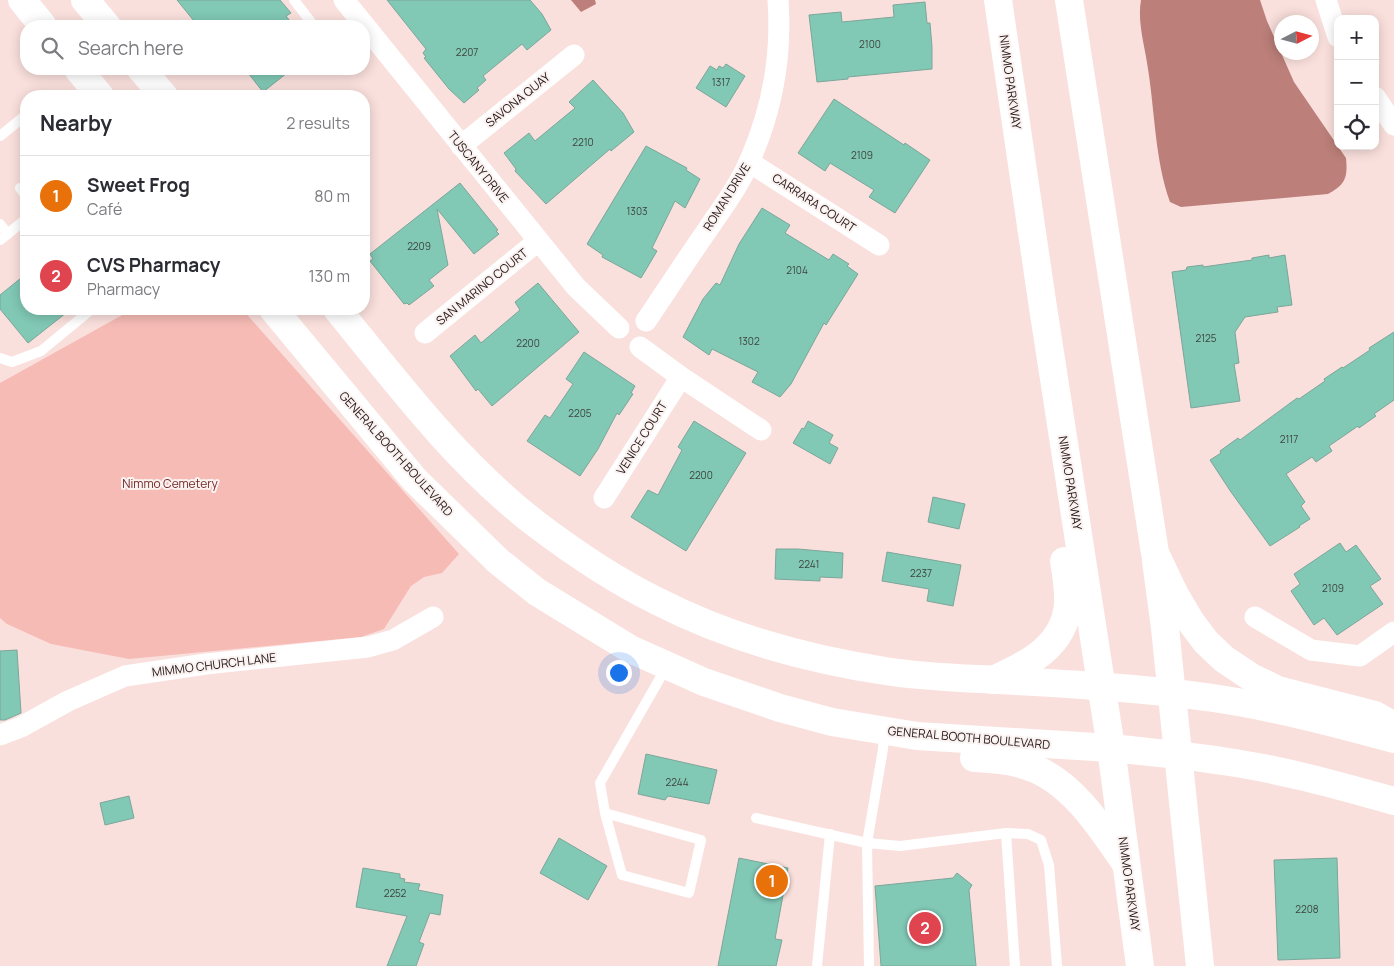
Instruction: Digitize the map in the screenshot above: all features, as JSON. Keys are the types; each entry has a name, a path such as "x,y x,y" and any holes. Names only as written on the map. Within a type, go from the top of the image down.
{"main road":[{"path":"22,0 38,20"},
{"path":"85,0 102,20"},
{"name":"NIMMO PARKWAY","path":"998,0 1111,748 1140,966"},
{"path":"1069,0 1155,552 1165,628 1200,966"},
{"path":"83,75 95,90"},
{"path":"147,75 159,90"},
{"path":"993,680 1023,666 1042,654 1054,640 1064,622 1068,605 1068,584 1040,400 1042,301"},
{"name":"GENERAL BOOTH BOULEVARD","path":"278,315 414,479 498,561 537,592 630,649 704,682 780,708 822,736 884,740 970,740 1111,748 1178,755 1262,768 1394,800"},
{"path":"342,315 427,419 478,473 534,523 580,555 656,601 714,626 757,641 832,661 909,674 1101,686 1210,698 1276,710 1394,739"},
{"path":"1155,552 1175,595 1191,622 1206,642 1224,659 1251,677 1278,690 1375,715 1394,726"},
{"path":"884,740 1029,766 1048,776 1077,799 1104,832 1127,866"}],"street":[{"name":"TUSCANY DRIVE","path":"344,0 360,20"},
{"name":"ROMAN DRIVE","path":"646,321 719,213 750,162 768,108 775,78 779,45 778,0"},
{"path":"1326,0 1334,25"},
{"name":"TUSCANY DRIVE","path":"370,32 538,242 576,287 619,328"},
{"name":"SAVONA QUAY","path":"461,146 574,55"},
{"path":"1379,104 1394,125"},
{"name":"CARRARA COURT","path":"750,162 879,244"},
{"name":"SAN MARINO COURT","path":"425,333 538,242"},
{"path":"640,347 648,340 651,330 646,321 638,316 628,316 619,328 619,338 626,345 640,347 681,377 761,430"},
{"name":"VENICE COURT","path":"604,498 681,377"},
{"name":"MIMMO CHURCH LANE","path":"0,735 21,727 68,701 125,676 206,664 368,647 394,640 433,617"},
{"path":"1255,617 1311,650 1360,656 1394,632"}],"lane":[{"path":"294,0 309,20"},
{"path":"0,136 20,120"},
{"path":"0,224 4,237 20,224"},
{"path":"0,358 12,362 41,351 85,315"},
{"path":"605,813 701,840 689,893 622,875 605,813 600,783 667,666"},
{"path":"869,966 867,843 884,740"},
{"path":"756,818 867,843 900,846 1006,833 1028,834 1041,840 1049,865 1056,966"},
{"path":"1006,833 1015,966"},
{"path":"816,966 830,834"}],"green space":[{"name":"Nimmo Cemetery","path":"122,315 247,315 459,554 442,573 424,577 411,586 384,629 361,637 129,659 51,644 7,624 0,618 0,383"}],"shaded area":[{"path":"571,0 595,0 596,4 581,12"},
{"path":"1141,0 1260,0 1274,37 1274,60 1284,60 1294,82 1334,140 1334,150 1341,150 1346,158 1346,176 1342,184 1328,194 1181,207 1170,202 1158,153 1140,8"}],"building":[{"path":"177,0 280,0 291,13 286,16 289,20 193,20"},
{"path":"387,0 530,0 542,14 551,30 527,50 522,44 483,76 486,80 477,88 479,90 464,103 449,89 424,58 426,57 423,53 426,49"},
{"path":"925,2 927,23 930,23 932,69 817,82 809,15 841,12 842,22 894,17 893,5"},
{"path":"726,64 745,76 726,107 696,88 710,66 717,70 719,66 723,68"},
{"path":"250,75 284,75 266,90 261,90"},
{"path":"593,80 623,113 634,132 611,151 610,149 546,204 515,171 516,169 504,153 529,133 535,141 575,108 569,102"},
{"path":"834,99 930,160 895,213 869,197 874,190 830,163 825,171 798,153"},
{"path":"646,146 687,168 686,170 700,179 685,208 675,201 652,248 657,251 641,278 602,257 603,255 587,244"},
{"path":"460,183 498,230 496,231 499,234 474,254 437,209 448,265 429,280 434,286 409,305 407,303 404,304 370,261 373,259 370,254"},
{"path":"762,208 790,225 785,233 829,260 833,254 849,264 847,266 858,274 826,325 824,323 791,384 780,397 752,382 758,372 712,349 709,355 683,337 703,299 716,283 720,285 739,244"},
{"path":"1269,255 1269,258 1285,255 1292,305 1277,307 1278,312 1245,317 1235,332 1239,363 1234,364 1240,401 1191,408 1172,272 1186,270 1187,267 1203,265 1203,267 1252,260 1252,258"},
{"path":"20,279 20,315 63,315 28,343 0,309 0,295"},
{"path":"538,283 579,332 492,406 478,389 476,391 450,356 475,335 481,343 520,310 515,302"},
{"path":"1394,332 1394,400 1374,414 1376,416 1329,446 1332,451 1316,462 1312,457 1286,474 1305,502 1301,506 1310,519 1270,546 1210,460 1238,438 1240,440 1297,398 1299,399 1325,381 1324,379 1370,350 1369,348"},
{"path":"584,352 635,386 631,393 633,394 619,415 617,413 598,449 580,476 527,441 545,415 550,418 573,384 566,379"},
{"path":"694,421 746,453 686,551 631,517 648,490 658,495 682,450 678,447"},
{"path":"808,421 833,435 829,443 838,448 830,464 793,443"},
{"path":"933,497 965,504 959,529 928,522"},
{"path":"1340,543 1346,552 1356,545 1381,579 1370,586 1383,604 1337,635 1324,618 1314,625 1291,591 1300,584 1294,574"},
{"path":"776,549 843,553 842,578 820,577 820,581 775,579"},
{"path":"887,552 961,565 953,606 927,601 929,589 882,581"},
{"path":"17,650 21,713 5,720 0,720 0,651"},
{"path":"646,754 717,770 709,804 668,796 665,800 638,794"},
{"path":"129,796 134,818 105,825 100,803"},
{"path":"559,838 607,866 588,900 540,873"},
{"path":"739,858 788,868 775,939 782,940 776,966 718,966"},
{"path":"1337,858 1340,958 1278,960 1274,860"},
{"path":"363,868 400,874 400,878 405,879 404,882 420,884 418,890 443,895 440,915 430,913 419,942 424,944 416,966 387,966 407,916 356,907"},
{"path":"957,873 972,885 969,890 976,966 881,966 875,886 953,878"}],"place":[{"name":"Sweet Frog","path":"772,881"},
{"name":"CVS Pharmacy","path":"925,928"}]}
